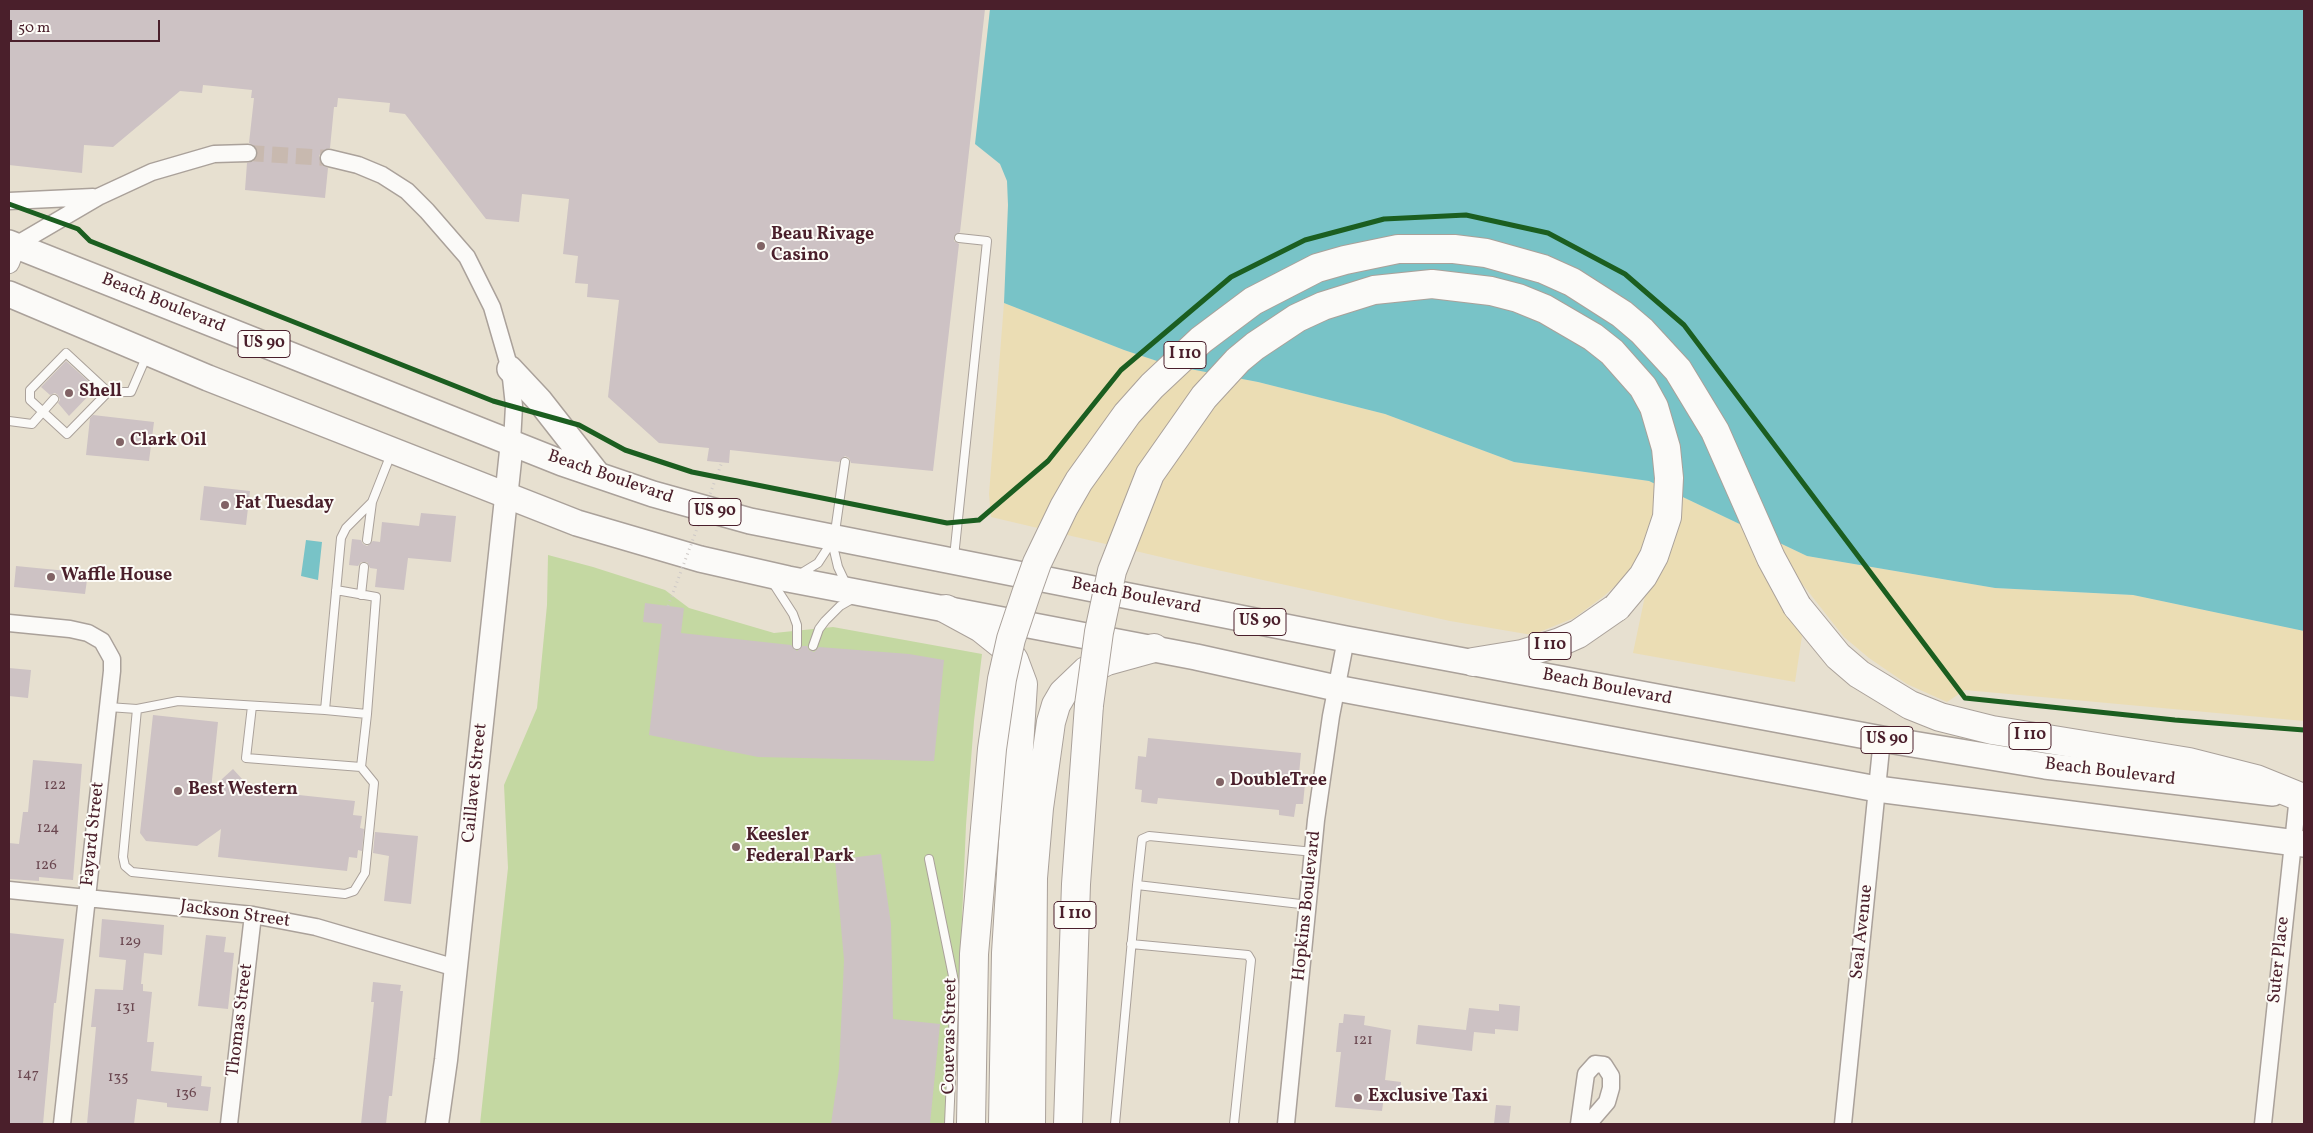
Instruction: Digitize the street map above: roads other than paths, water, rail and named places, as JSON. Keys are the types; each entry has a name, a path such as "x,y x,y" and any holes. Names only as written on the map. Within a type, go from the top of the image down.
{"highway":[{"name":"I 110","path":"971,1124 974,954 992,749 1002,679 1011,639 1037,563 1079,481 1127,414 1152,386 1201,340 1253,301 1318,268 1345,260 1398,249 1454,249 1486,253 1534,266 1572,282 1622,314 1642,331 1678,370 1715,431 1771,558 1797,606 1838,656 1859,674 1903,701 1940,717 1992,730 2188,762 2256,780 2301,796"},
{"name":"I 110","path":"1068,1124 1076,884 1086,741 1099,632 1112,571 1150,474 1204,397 1238,360 1273,332 1323,306 1374,290 1432,284 1462,287 1518,298 1545,309 1593,337 1628,369 1654,407 1666,448 1668,470 1667,517 1662,537 1643,576 1617,607 1578,634 1522,654 1473,662"},
{"path":"946,609 981,628 1006,648 1014,660 1023,684 1006,953 1003,1124"},
{"path":"1031,1124 1033,878 1039,808 1051,722 1056,705 1063,694 1086,671 1107,661 1154,648"}],"main road":[{"name":"Beach Boulevard","path":"11,250 599,476 698,508 834,538 1346,639 1882,739 2046,766 2301,796"},
{"path":"9,294 148,352 577,523 612,535 692,557 788,579 1154,648 1336,688 1877,789 2299,844"},
{"path":"510,368 539,400 599,476"},
{"name":"Caillavet Street","path":"437,1124 456,968 512,442"}],"street":[{"path":"11,250 98,197 152,172 214,154 248,153"},
{"path":"329,158 358,165 382,175 407,191 467,257 480,282 502,338 510,368 514,406 512,442"},
{"path":"9,201 98,197"},
{"name":"Fayard Street","path":"9,623 70,629 88,633 102,641 112,659 62,1124"},
{"name":"Hopkins Boulevard","path":"1286,1124 1316,820 1336,688 1346,639"},
{"name":"Seal Avenue","path":"1843,1124 1882,739"},
{"name":"Suter Place","path":"2263,1124 2299,844 2301,796"},
{"name":"Jackson Street","path":"9,890 254,915 316,927 456,968"},
{"name":"Thomas Street","path":"229,1124 254,915"},
{"path":"1579,1124 1586,1074 1594,1064 1604,1065 1611,1076 1611,1088 1607,1102 1588,1124"}],"lane":[{"path":"954,561 987,241 959,238"},
{"path":"108,392 67,434 30,400 30,390 66,353 85,373 108,392 131,392 148,352"},
{"path":"9,421 32,424 54,399"},
{"path":"367,540 372,502 393,450"},
{"path":"813,646 819,629 832,613 858,592 841,577 834,538 845,462"},
{"path":"325,710 341,538 346,528 372,502"},
{"path":"788,579 805,572 818,563 834,538"},
{"path":"361,595 364,567"},
{"path":"759,573 774,585 787,602 797,625 798,646"},
{"path":"336,590 376,598 367,714 360,767"},
{"path":"108,707 137,709 178,701 367,714"},
{"path":"137,709 123,857 125,866 132,872 345,894 354,890 365,873 374,783 360,767 246,758 252,706"},
{"path":"1115,1124 1136,885 1142,839 1161,835 1314,852"},
{"name":"Couevas Street","path":"929,859 955,986 949,1124"},
{"path":"1136,885 1309,905"},
{"path":"1131,944 1248,955 1251,960 1234,1124"}],"water":[{"path":"990,9 2304,9 2304,631 2133,595 1995,588 1807,556 1649,481 1514,462 1385,414 1258,382 1169,365 1124,350 1004,303 1008,205 1007,181 1000,164 975,144"},
{"path":"306,540 322,542 318,580 301,576"}],"tunnel":[{"path":"248,153 329,158"}],"place":[{"name":"Beau Rivage Casino","path":"761,246"},
{"name":"Shell","path":"69,393"},
{"name":"Clark Oil","path":"120,442"},
{"name":"Fat Tuesday","path":"225,505"},
{"name":"Waffle House","path":"51,577"},
{"name":"DoubleTree","path":"1220,782"},
{"name":"Best Western","path":"178,791"},
{"name":"Keesler Federal Park","path":"736,847"},
{"name":"Exclusive Taxi","path":"1358,1098"}]}
